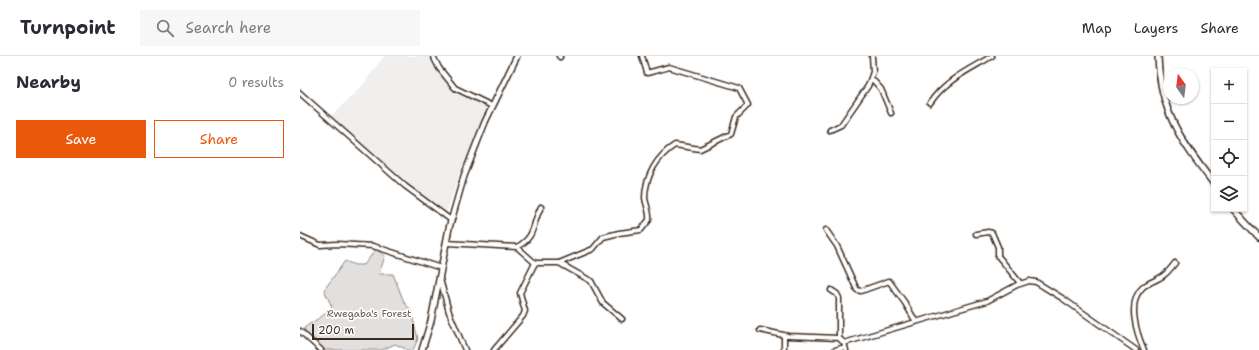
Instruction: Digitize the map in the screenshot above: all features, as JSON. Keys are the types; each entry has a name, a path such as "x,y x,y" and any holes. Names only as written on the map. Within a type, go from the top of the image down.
{"main road":[{"path":"422,350 431,320 440,268 451,220 464,176 492,106 517,56"},
{"path":"1158,56 1165,99 1175,128 1188,150 1211,180"},
{"path":"1237,212 1259,237"}],"street":[{"path":"433,56 439,68 455,88 492,106"},
{"path":"517,247 535,263 560,263 593,249 603,237 644,229 650,216 646,200 646,191 652,167 656,162 675,145 700,149 728,136 732,131 736,117 747,106 740,90 736,87 669,67 647,73 642,56"},
{"path":"830,130 841,125 846,119 872,79 872,56"},
{"path":"930,103 941,88 952,82 958,75 992,56"},
{"path":"872,79 880,89 891,113"},
{"path":"300,93 405,186 451,220"},
{"path":"446,243 517,247 526,242 531,235 541,207"},
{"path":"826,230 837,246 857,290 861,291 889,281 905,303 916,322"},
{"path":"976,234 988,232 992,233 998,247 998,256 1020,283"},
{"path":"300,236 320,245 345,244 378,248 440,268"},
{"path":"494,350 525,313 520,293 535,263"},
{"path":"560,263 591,281 603,303 622,319"},
{"path":"1144,350 1138,336 1135,317 1138,292 1146,285 1164,276 1175,263"},
{"path":"440,275 449,312 465,350"},
{"path":"835,350 916,322 987,301 1020,283 1036,282 1084,312 1136,350"},
{"path":"831,290 840,298 839,338 845,346"},
{"path":"760,330 784,336 839,338"},
{"path":"300,331 321,350"},
{"path":"784,336 784,350"}],"shaded area":[{"path":"384,56 430,56 452,84 469,91 486,102 483,121 459,175 445,218 329,118 363,85"}],"green space":[{"name":"Rwegaba's Forest","path":"376,249 385,256 379,274 393,274 404,302 411,311 418,339 413,350 408,350 395,344 382,350 324,350 309,338 304,328 332,307 324,290 345,261 355,265 364,265"}]}
